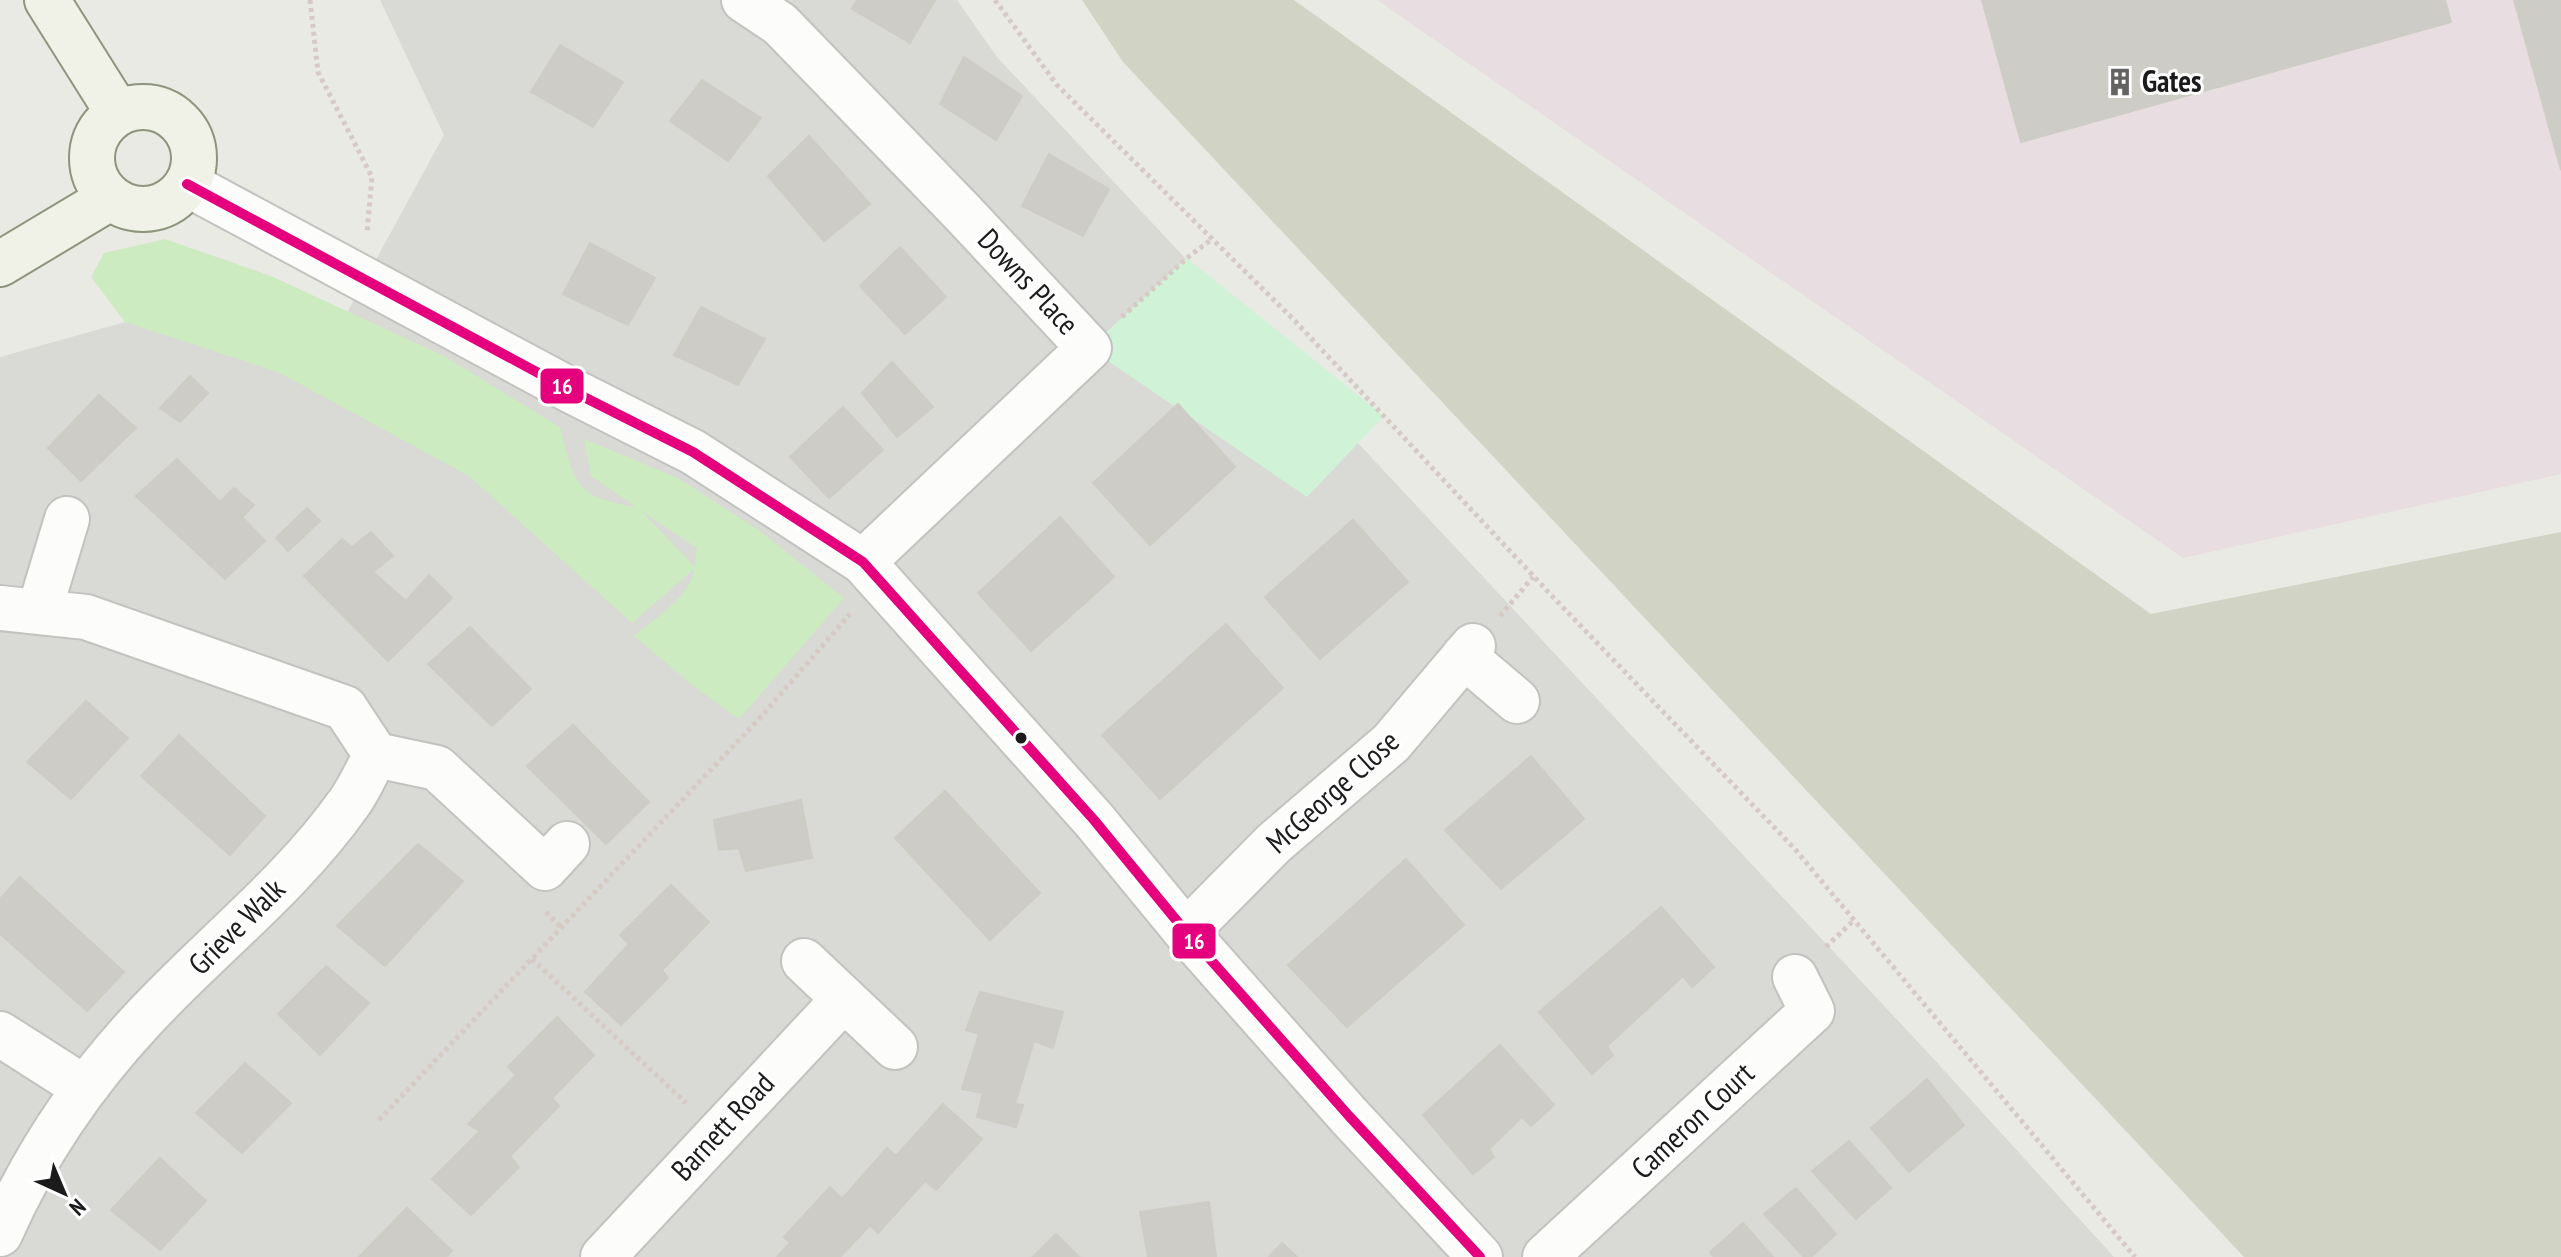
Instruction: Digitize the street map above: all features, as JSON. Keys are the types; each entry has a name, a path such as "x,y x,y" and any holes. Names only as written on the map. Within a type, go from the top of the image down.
{"street":[{"path":"47,0 118,113"},
{"name":"Downs Place","path":"744,0 780,24 1089,348 871,571"},
{"path":"134,107 166,112 180,122 190,136 194,152 193,168 187,184 166,204 137,209 110,198 99,185 93,170 92,153 96,137 118,113 134,107"},
{"path":"187,184 570,390 693,452 871,571 1094,820 1186,932 1349,1116 1480,1257"},
{"path":"0,264 110,198"},
{"path":"67,519 20,610 86,617 345,708 376,755 437,768 546,865"},
{"name":"McGeorge Close","path":"1186,932 1274,843 1391,743 1469,651 1517,701"},
{"name":"Grieve Walk","path":"0,1234 16,1198 83,1087 145,1017 278,889 350,801 376,755"},
{"path":"804,961 895,1047"},
{"name":"Cameron Court","path":"1545,1257 1812,1011 1795,977"},
{"name":"Barnett Road","path":"603,1257 844,999"},
{"path":"0,1034 83,1087"}],"path":[{"path":"310,0 318,72 372,177 364,277"},
{"path":"995,0 1057,85 1295,321 1552,596 1794,848 2135,1257"},
{"path":"1089,348 1212,239"},
{"path":"379,1120 758,720 871,571"},
{"path":"532,959 717,1132"}],"shaded area":[{"path":"380,0 957,0 997,57 1931,1056 2114,1257 0,1257 0,357 125,322 324,355 444,135"},
{"path":"1082,0 1294,0 2151,614 2561,532 2561,1257 2244,1257 1123,62"},
{"path":"1377,0 2561,0 2561,474 2183,558"}],"green space":[{"path":"165,239 271,276 444,356 560,427 574,474 588,492 615,503 636,507 591,476 584,439 678,478 757,529 844,598 739,719 692,685 634,636 679,598 692,579 694,569 632,623 469,476 280,373 125,322 91,277 104,253","holes":["643,512 697,548 695,567"]},
{"path":"1187,258 1384,416 1307,497 1089,348"}],"building":[{"path":"857,0 935,0 910,43 852,9"},
{"name":"Gates","path":"1982,0 2445,0 2451,22 2021,142"},
{"path":"2514,0 2561,0 2561,170"},
{"path":"560,45 623,82 593,127 531,92"},
{"path":"964,57 1022,96 996,140 940,104"},
{"path":"702,80 761,118 728,161 670,121"},
{"path":"809,136 870,204 824,241 768,176"},
{"path":"1049,154 1109,189 1083,236 1022,206"},
{"path":"590,243 655,278 628,325 563,294"},
{"path":"900,247 946,297 905,334 860,286"},
{"path":"701,307 765,339 738,385 674,355"},
{"path":"892,362 933,407 897,437 862,393"},
{"path":"190,376 208,393 180,422 160,408"},
{"path":"99,395 136,428 81,481 48,448"},
{"path":"1178,404 1235,467 1150,545 1093,483"},
{"path":"843,407 883,450 829,498 790,457"},
{"path":"177,459 220,502 234,488 254,505 242,517 265,541 225,579 136,496"},
{"path":"307,508 320,521 288,551 276,538"},
{"path":"1060,517 1114,577 1031,651 978,593"},
{"path":"1353,520 1408,582 1320,659 1265,597"},
{"path":"371,532 393,556 373,572 406,601 429,575 452,598 388,661 304,576 342,539 352,547"},
{"path":"1226,624 1283,688 1160,799 1102,735"},
{"path":"470,627 531,689 492,726 428,664"},
{"path":"86,701 128,738 71,799 27,762"},
{"path":"573,725 649,802 606,844 527,766"},
{"path":"179,735 265,816 230,855 141,776"},
{"path":"1531,756 1584,819 1501,889 1445,830"},
{"path":"945,791 1040,893 990,940 895,838"},
{"path":"801,800 812,858 746,871 739,848 719,850 714,820"},
{"path":"418,844 463,881 385,966 337,926"},
{"path":"1406,859 1464,925 1347,1027 1288,965"},
{"path":"20,877 124,972 87,1011 0,934 0,899"},
{"path":"671,885 709,922 662,970 668,978 621,1025 585,992 629,944 620,935"},
{"path":"1661,907 1714,967 1692,987 1683,976 1607,1046 1613,1055 1592,1074 1539,1012"},
{"path":"326,966 369,1003 320,1055 278,1014"},
{"path":"980,992 1063,1012 1053,1048 1034,1041 1015,1104 1023,1105 1016,1127 977,1117 983,1093 962,1089 979,1034 966,1030"},
{"path":"557,1017 594,1055 552,1098 559,1106 510,1156 519,1167 471,1215 432,1179 480,1131 468,1124 516,1075 508,1067"},
{"path":"1500,1045 1554,1105 1531,1126 1522,1117 1489,1149 1494,1157 1473,1174 1423,1115"},
{"path":"245,1063 291,1103 242,1153 196,1113"},
{"path":"1927,1079 1964,1125 1909,1172 1871,1128"},
{"path":"943,1104 982,1139 936,1190 925,1181 878,1233 870,1225 840,1257 777,1257 790,1243 784,1237 830,1187 842,1199 887,1148 896,1156"},
{"path":"1849,1141 1891,1188 1856,1219 1812,1171"},
{"path":"160,1158 206,1201 160,1250 111,1210"},
{"path":"1796,1188 1836,1234 1811,1257 1804,1257 1764,1214"},
{"path":"1209,1202 1216,1257 1148,1257 1140,1212"},
{"path":"407,1208 452,1251 446,1257 359,1257"},
{"path":"1743,1223 1773,1257 1714,1257 1710,1252"},
{"path":"1056,1234 1079,1257 1033,1257"},
{"path":"1282,1243 1297,1257 1269,1257"}],"transit line":[{"name":"16","path":"187,184 570,390 693,452 863,562 1094,820 1186,932 1349,1116 1480,1257"}],"place":[{"name":"Gates","path":"2120,82"}]}
